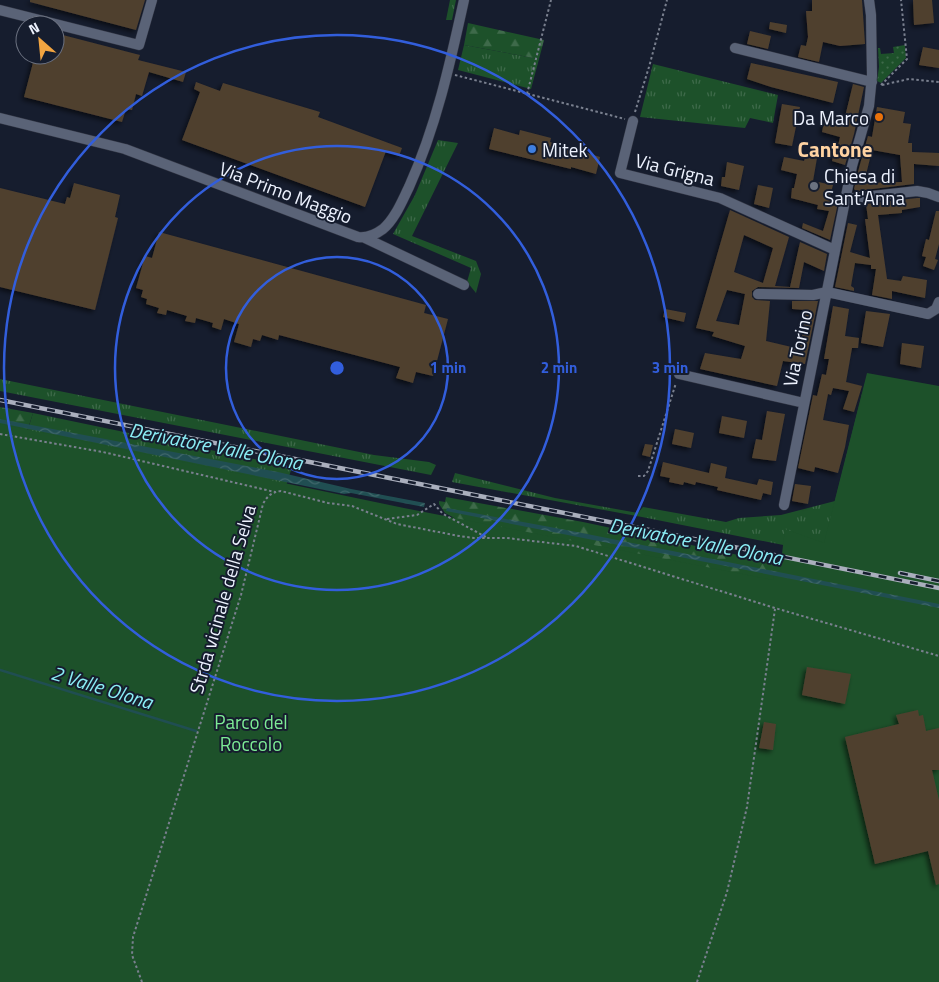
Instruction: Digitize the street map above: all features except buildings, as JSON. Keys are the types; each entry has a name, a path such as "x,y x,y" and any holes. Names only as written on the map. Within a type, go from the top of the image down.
{"street":[{"path":"0,10 139,45 152,0"},
{"name":"Via Primo Maggio","path":"0,118 125,149 365,238 384,228 390,220 404,198 417,168 434,122 448,73 464,0"},
{"name":"Via Torino","path":"784,505 852,166 876,83 872,15 869,0"},
{"path":"735,48 876,83"},
{"name":"Via Grigna","path":"632,121 620,173 720,198 835,250"},
{"path":"846,199 917,191 939,198"},
{"path":"365,238 464,285"},
{"path":"758,294 813,295 827,292 928,314 936,309 939,302"},
{"path":"679,374 804,402"}],"path":[{"path":"527,94 552,0"},
{"path":"632,121 667,0"},
{"path":"876,83 907,58 901,0"},
{"name":"Via Grigna","path":"448,73 632,121"},
{"path":"876,83 909,79 939,82"},
{"path":"638,476 644,476 648,471 679,374"},
{"path":"0,434 103,452 275,492"},
{"name":"Strda vicinale della Selva","path":"142,982 132,955 133,937 240,595 264,504 270,494 281,491 328,503 352,506 397,524 459,536 508,538 576,546 775,608 939,656"},
{"path":"385,519 416,514 434,504 443,514 488,538"},
{"path":"697,982 731,878 747,807 775,608"}],"green space":[{"path":"450,0 456,0 452,20 446,20"},
{"path":"468,23 544,40 539,59 464,45"},
{"path":"464,45 539,59 531,89 458,70"},
{"path":"905,45 906,58 881,83 877,81 879,67 878,48 880,48 881,54 894,53 893,47"},
{"path":"653,64 778,95 773,123 750,118 745,128 640,117"},
{"path":"438,140 458,143 412,236 476,261 481,274 476,293 467,282 471,268 393,234 415,195"},
{"name":"Parco del Roccolo","path":"867,373 939,386 939,982 0,982 0,424 404,508 773,580 775,572 780,570 785,529 824,543"},
{"path":"0,379 374,455 429,462 436,465 431,475 0,391"},
{"path":"862,394 939,576 642,517 452,482 455,473 555,498 638,513 643,507 726,522 739,518 781,515 835,501"},
{"path":"0,407 33,413 10,484 0,481"},
{"path":"33,413 292,467 285,489 26,436"},
{"path":"446,497 583,522 799,568 939,674 483,533 445,513 439,501 445,502"}],"water":[{"path":"0,419 278,472 351,489 425,503 424,507 351,493 344,494 0,423"},
{"path":"447,508 939,604 939,608 446,511"}],"waterway":[{"name":"2 Valle Olona","path":"0,670 196,731"}],"railway":[{"path":"0,400 939,588"},
{"path":"900,573 939,581"}],"place":[{"name":"Da Marco","path":"879,117"},
{"name":"Mitek","path":"532,149"},
{"name":"Chiesa di Sant'Anna","path":"814,186"}],"district":[{"name":"Cantone","path":"835,149"}],"water label":[{"name":"Derivatore Valle Olona","path":"216,446"},
{"name":"Derivatore Valle Olona","path":"696,541"}]}
